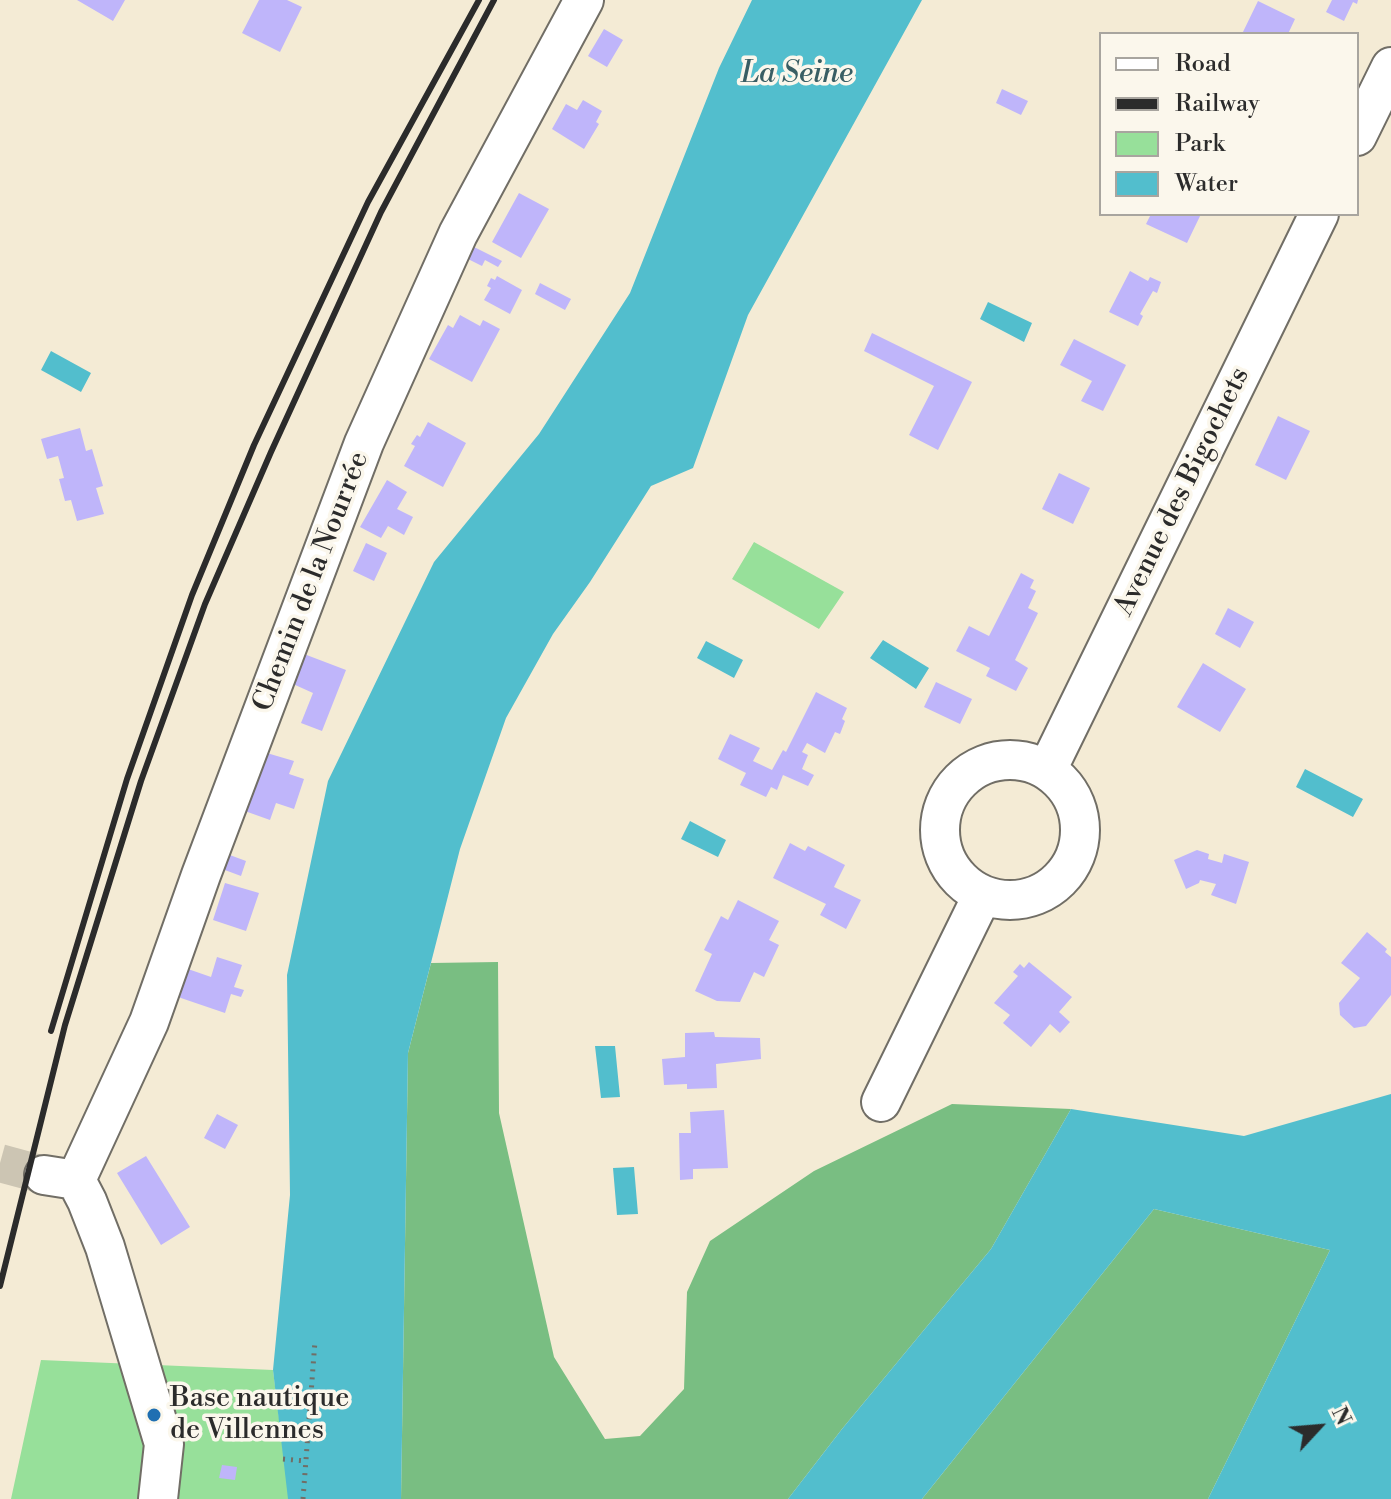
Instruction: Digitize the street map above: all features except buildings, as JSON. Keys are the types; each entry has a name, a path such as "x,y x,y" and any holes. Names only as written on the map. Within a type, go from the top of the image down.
{"street":[{"name":"Chemin de la Nourrée","path":"158,1499 164,1444 105,1247 87,1201 60,1177 149,1022 201,875 364,443 458,234 584,0"},
{"path":"1359,132 1391,67"},
{"name":"Avenue des Bigochets","path":"1047,770 1318,216"},
{"path":"1002,760 1025,761 1047,770 1065,785 1077,806 1081,829 1077,852 1067,873 1050,889 1028,899 1005,901 982,896 962,883 948,865 940,843 940,820 947,798 961,779 980,766 1002,760"},
{"path":"881,1102 982,896"}],"path":[{"path":"303,1499 315,1341"},
{"path":"283,1459 306,1461"}],"green space":[{"path":"754,542 844,592 819,629 732,579"},
{"path":"498,962 499,1113 554,1357 605,1439 640,1436 684,1389 687,1292 710,1241 814,1171 952,1104 1071,1109 991,1249 788,1499 401,1499 408,1053 431,963"},
{"path":"1154,1209 1330,1250 1208,1499 922,1499"},
{"name":"Base nautique de Villennes","path":"41,1360 273,1370 289,1499 11,1499"}],"water":[{"name":"La Seine","path":"752,0 922,0 748,315 693,468 651,486 553,634 506,718 460,849 408,1053 401,1499 288,1499 273,1370 290,1195 287,975 328,781 434,562 539,434 630,293 719,68"},
{"path":"988,302 1032,323 1024,342 980,319"},
{"path":"51,351 91,373 81,392 41,370"},
{"path":"883,640 929,668 916,689 870,658"},
{"path":"706,641 743,660 734,678 697,658"},
{"path":"1305,769 1363,799 1353,817 1296,787"},
{"path":"690,821 726,840 718,857 681,839"},
{"path":"595,1046 615,1046 620,1097 601,1098"},
{"path":"1391,1094 1391,1499 1208,1499 1330,1250 1154,1209 922,1499 788,1499 991,1249 1071,1109 1244,1136"},
{"path":"634,1167 638,1214 617,1215 613,1168"}],"tunnel":[{"path":"0,1163 44,1175"}],"railway":[{"path":"51,1031 127,779 192,595 254,445 368,202 479,0"},
{"path":"0,1286 65,1025 141,781 205,604 381,212 494,0"}],"place":[{"name":"Base nautique de Villennes","path":"154,1415"}]}
